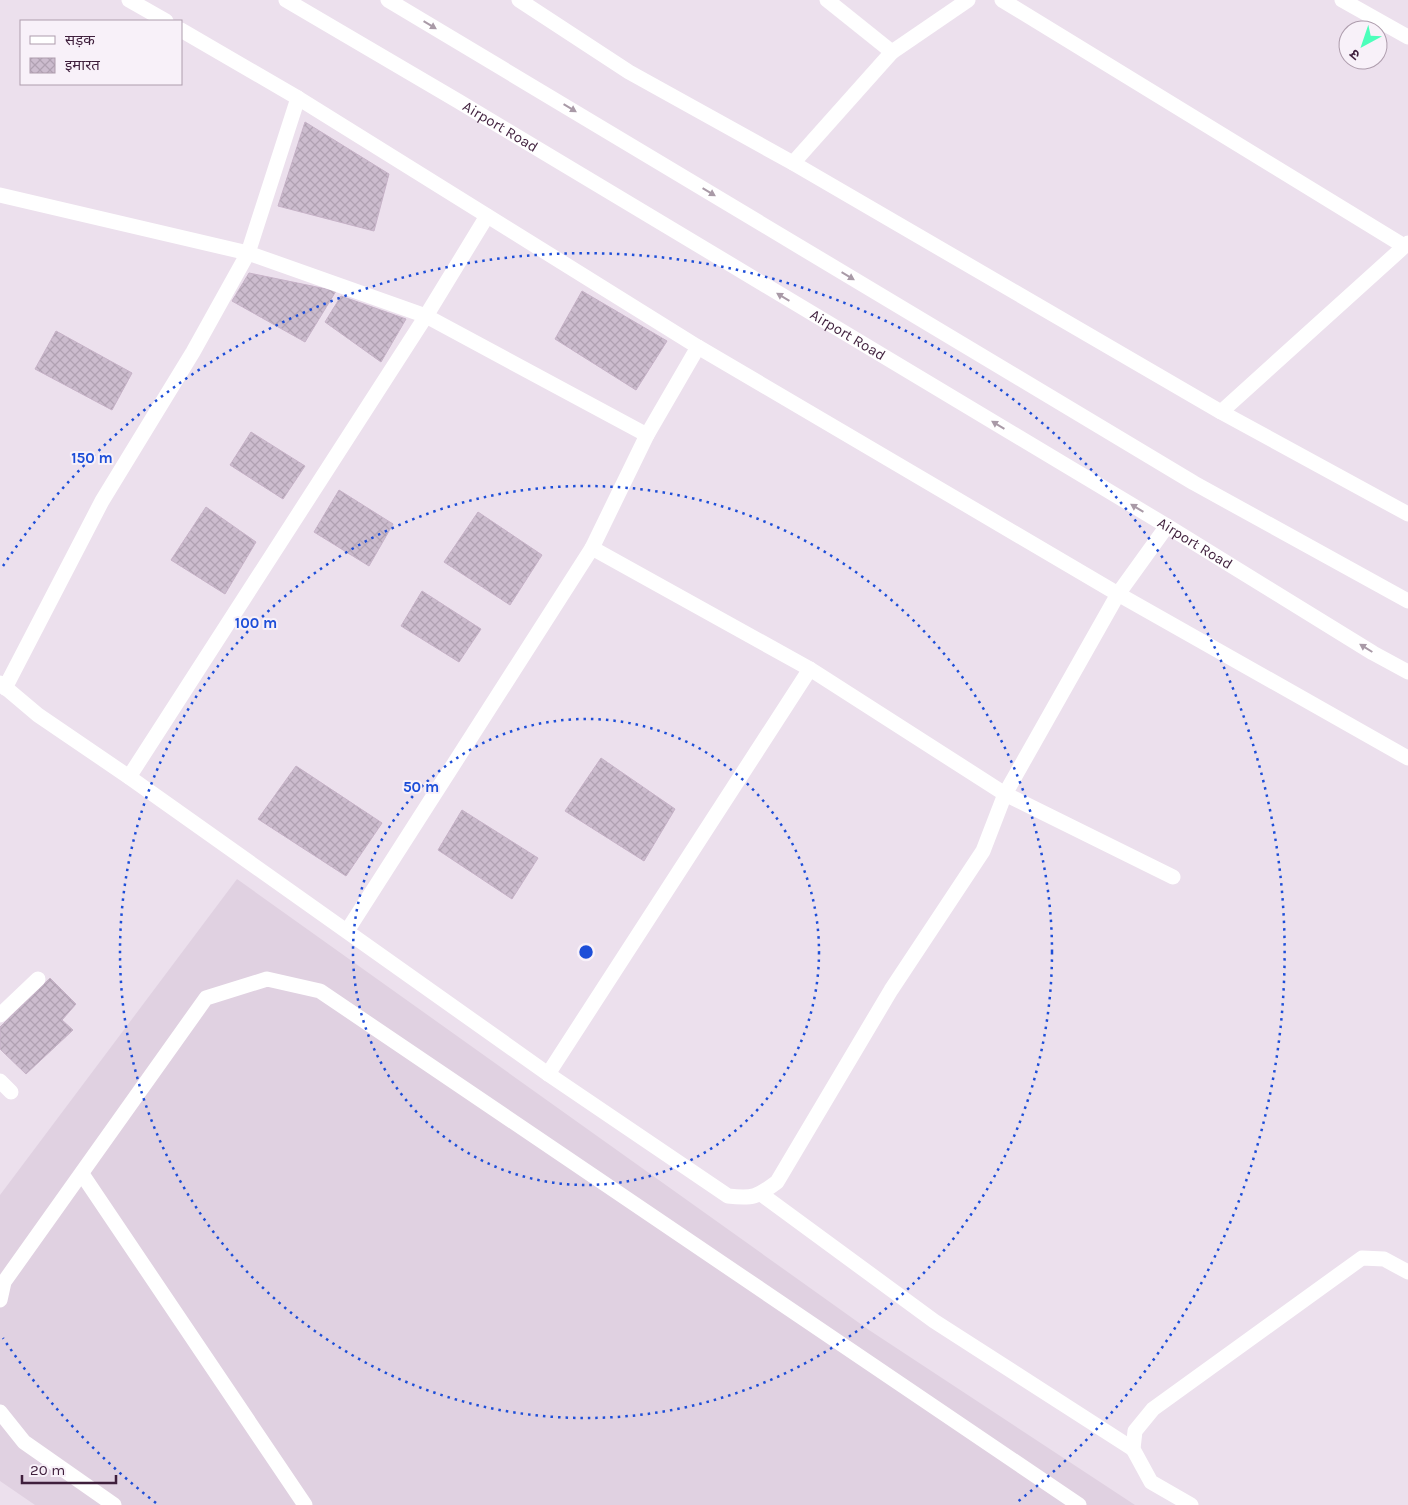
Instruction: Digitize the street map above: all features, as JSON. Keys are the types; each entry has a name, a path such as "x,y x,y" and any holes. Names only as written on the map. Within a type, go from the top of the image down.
{"street":[{"path":"129,0 164,20"},
{"name":"Airport Road","path":"286,0 1167,526 1373,653 1408,672"},
{"path":"388,0 1194,484 1408,601"},
{"path":"519,0 628,72 793,163 1221,412 1408,514"},
{"path":"827,0 892,52"},
{"path":"793,163 892,52 968,0"},
{"path":"1002,0 1406,245 1221,412"},
{"path":"1342,0 1408,36"},
{"path":"182,31 298,98 698,347 1118,594 1408,758"},
{"path":"298,98 248,253 193,352 102,501 2,686 38,715 548,1074 728,1196 746,1198 761,1194 777,1182 892,990 983,851 1005,794 1118,594 1167,526"},
{"path":"0,195 248,253 426,316 647,435"},
{"path":"129,778 426,316 487,216"},
{"path":"347,931 592,548 647,435 698,347"},
{"path":"592,548 810,669 1005,794 1173,876"},
{"path":"548,1074 810,669"},
{"path":"0,1015 38,979"},
{"path":"0,1300 4,1282 206,998 267,979 320,991 1079,1505"},
{"path":"0,1081 11,1092"},
{"path":"82,1174 305,1505"},
{"path":"761,1194 934,1321 1133,1450 1151,1482 1191,1505"},
{"path":"1133,1450 1135,1431 1153,1409 1362,1258 1384,1258 1408,1272"},
{"path":"0,1412 24,1442 114,1505"}],"shaded area":[{"path":"237,879 869,1330 1135,1505 35,1505 0,1481 0,1195"}],"building":[{"path":"305,122 389,174 374,231 278,206"},
{"path":"249,273 336,291 305,342 232,301"},
{"path":"582,291 667,341 636,390 555,339"},
{"path":"341,296 406,319 381,362 325,322"},
{"path":"56,331 132,373 112,410 35,369"},
{"path":"251,432 305,466 283,499 230,465"},
{"path":"339,490 393,524 369,566 314,532"},
{"path":"206,507 256,542 225,594 171,560"},
{"path":"478,512 542,555 510,605 444,562"},
{"path":"422,591 481,629 459,662 401,626"},
{"path":"601,758 675,809 644,861 565,811"},
{"path":"296,766 382,823 346,876 258,819"},
{"path":"462,810 538,858 512,899 438,850"},
{"path":"50,978 76,1004 62,1020 73,1030 26,1074 0,1049 0,1027"}]}
